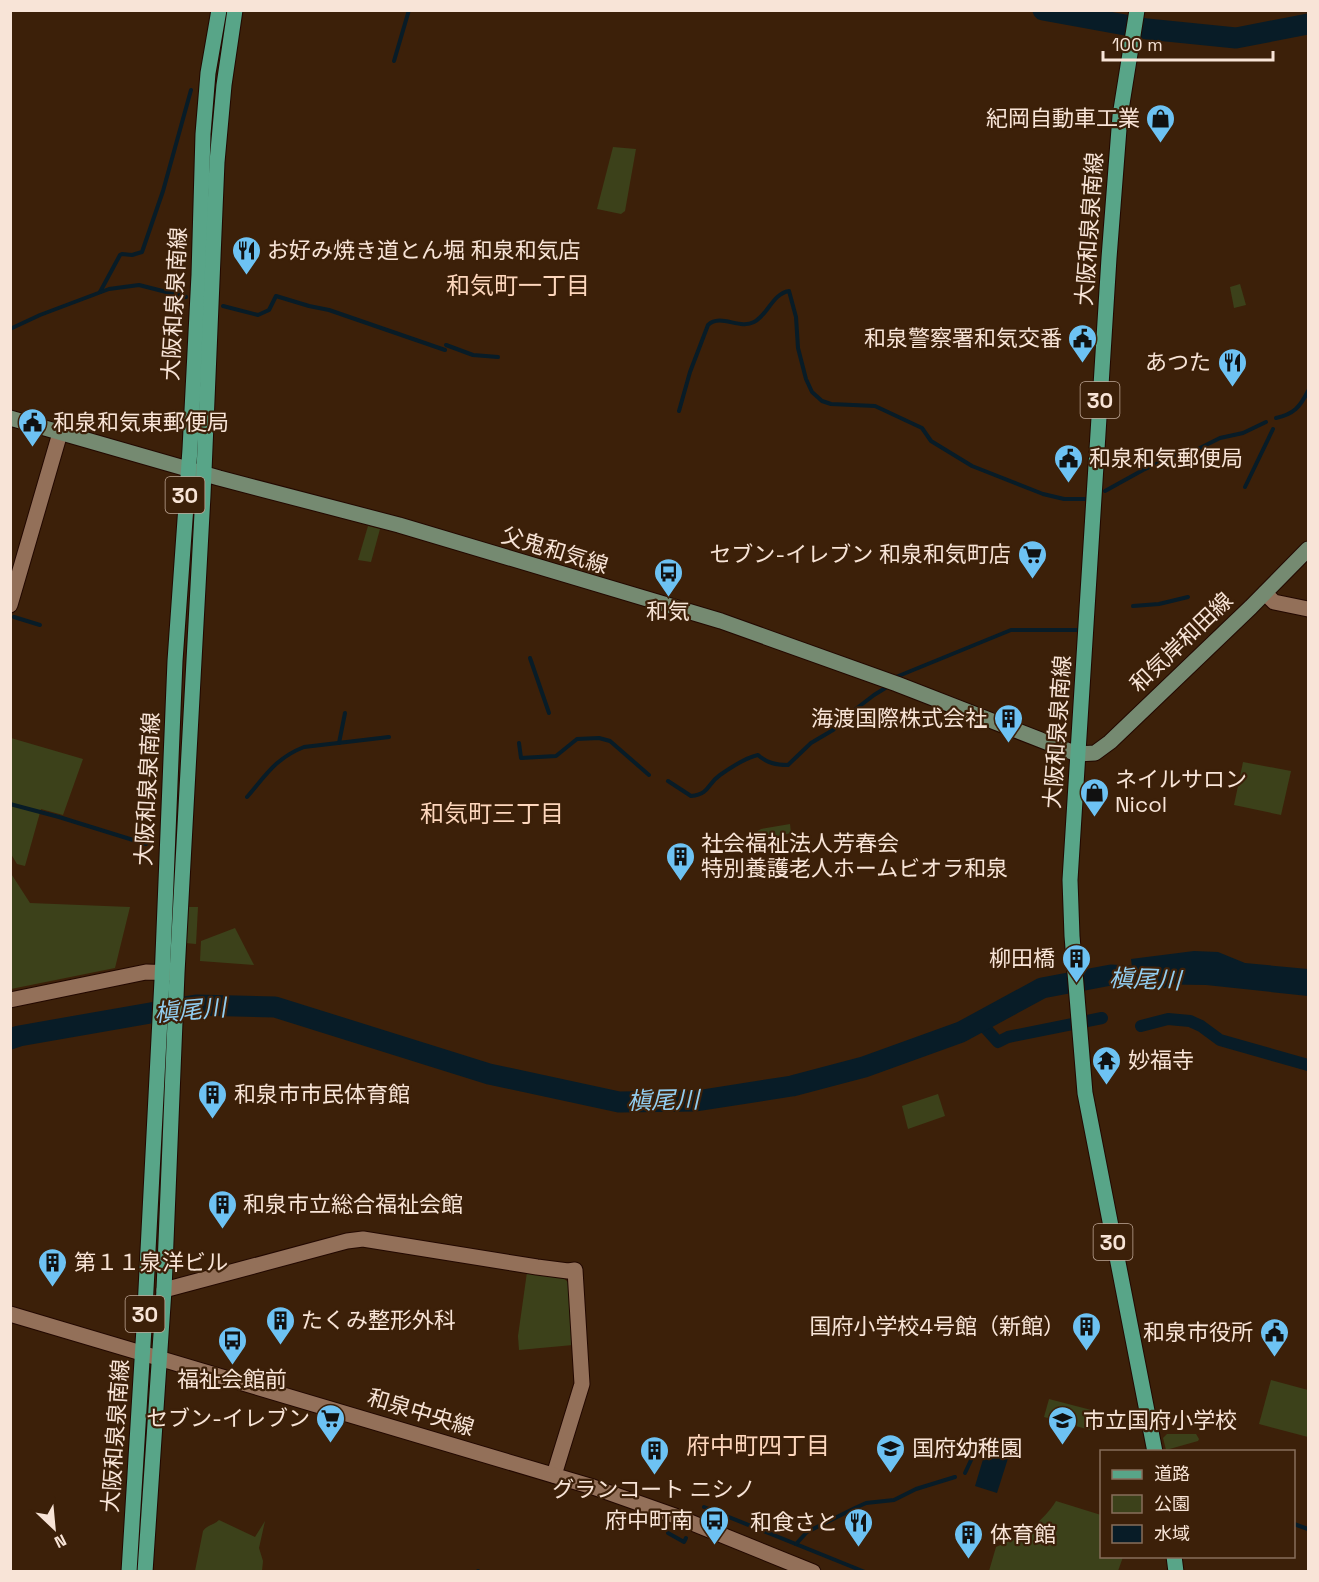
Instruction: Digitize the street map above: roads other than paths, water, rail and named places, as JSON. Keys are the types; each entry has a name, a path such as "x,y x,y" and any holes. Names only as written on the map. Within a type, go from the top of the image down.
{"main road":[{"name":"大阪和泉泉南線","path":"145,1572 164,1290 174,1056 169,976 175,661 199,275 203,134 208,73 219,10"},
{"name":"大阪和泉泉南線","path":"129,1572 158,1056 169,976 203,474 217,162 224,85 235,10"},
{"name":"大阪和泉泉南線","path":"1137,10 1120,116 1109,258 1070,880 1072,936 1085,1094 1155,1450"},
{"name":"父鬼和気線","path":"10,418 203,474 399,525 721,621 897,684 1077,754"},
{"name":"和気岸和田線","path":"1077,754 1095,753 1110,742 1308,549"}],"street":[{"path":"10,605 60,433"},
{"path":"1265,593 1274,602 1308,609"},
{"path":"10,1000 146,972 169,976"},
{"path":"164,1290 347,1240 363,1239 537,1267 575,1270 582,1384 554,1475"},
{"name":"和泉中央線","path":"10,1314 554,1475 675,1516 813,1572"}],"water":[{"path":"1194,951 1218,952 1245,963 1308,969 1308,996 1206,985 1134,984 1131,959"},
{"path":"987,1446 1010,1452 997,1493 975,1486"}],"waterway":[{"path":"394,61 409,10"},
{"path":"1043,10 1147,29 1236,38 1308,24"},
{"path":"100,292 120,255 142,252 163,191 191,90"},
{"path":"10,329 109,289 139,285 186,297"},
{"path":"679,411 690,372 708,325 719,321 742,324 754,322 763,315 778,296 789,291 796,317 798,348 806,379 812,392 822,401 831,404 875,406 922,428 931,441 972,466 1043,494 1064,499 1086,499"},
{"path":"223,306 258,315 269,310 276,296 329,310 445,350"},
{"path":"446,345 473,355 498,357"},
{"path":"1276,418 1296,409 1308,391"},
{"path":"1105,491 1178,454 1192,452 1220,438 1243,433 1266,422"},
{"path":"1245,487 1273,429"},
{"path":"1133,606 1159,604 1188,597"},
{"path":"14,617 40,625"},
{"path":"896,677 1011,630 1078,630"},
{"path":"530,658 549,713"},
{"path":"668,781 691,796 702,793 720,775 754,756 758,755 772,763 788,765 811,743 833,730 848,715 887,687"},
{"path":"339,743 345,713"},
{"path":"247,797 266,774 294,751 304,747 389,737"},
{"path":"519,743 521,758 556,756 577,739 599,738 610,741 649,775"},
{"path":"10,804 146,844"},
{"name":"槇尾川","path":"10,1039 196,1005 275,1007 489,1074 619,1102 696,1101 792,1086 864,1067 961,1032 1042,988 1111,975 1162,978"},
{"path":"980,1022 998,1042 1008,1037 1102,1018"},
{"path":"1141,1026 1168,1019 1190,1021 1220,1040 1308,1065"},
{"path":"965,1473 979,1443 993,1438 1005,1443"},
{"path":"796,1544 807,1532 866,1503 894,1500 916,1489 955,1477"},
{"path":"704,1507 865,1572"},
{"path":"1295,1524 1308,1529"},
{"path":"668,1533 684,1542 686,1538"}],"place":[{"name":"紀岡自動車工業","path":"1161,144"},
{"name":"お好み焼き道とん堀 和泉和気店","path":"246,276"},
{"name":"和泉警察署和気交番","path":"1083,364"},
{"name":"あつた","path":"1232,388"},
{"name":"和泉和気東郵便局","path":"32,448"},
{"name":"和泉和気郵便局","path":"1068,484"},
{"name":"セブン-イレブン 和泉和気町店","path":"1032,580"},
{"name":"和気","path":"668,598"},
{"name":"海渡国際株式会社","path":"1008,744"},
{"name":"ネイルサロン Nicol","path":"1094,818"},
{"name":"社会福祉法人芳春会 特別養護老人ホームビオラ和泉","path":"680,882"},
{"name":"柳田橋","path":"1076,984"},
{"name":"妙福寺","path":"1107,1086"},
{"name":"和泉市市民体育館","path":"213,1120"},
{"name":"和泉市立総合福祉会館","path":"222,1230"},
{"name":"第１１泉洋ビル","path":"53,1288"},
{"name":"たくみ整形外科","path":"280,1346"},
{"name":"国府小学校4号館（新館）","path":"1086,1352"},
{"name":"和泉市役所","path":"1274,1358"},
{"name":"福祉会館前","path":"232,1366"},
{"name":"セブン-イレブン","path":"331,1444"},
{"name":"市立国府小学校","path":"1062,1446"},
{"name":"国府幼稚園","path":"891,1474"},
{"name":"グランコート ニシノ","path":"654,1476"},
{"name":"府中町南","path":"714,1546"},
{"name":"和食さと","path":"859,1548"},
{"name":"体育館","path":"969,1560"}],"district":[{"name":"和気町一丁目","path":"518,285"},
{"name":"和気町三丁目","path":"492,813"},
{"name":"府中町四丁目","path":"758,1445"}]}
